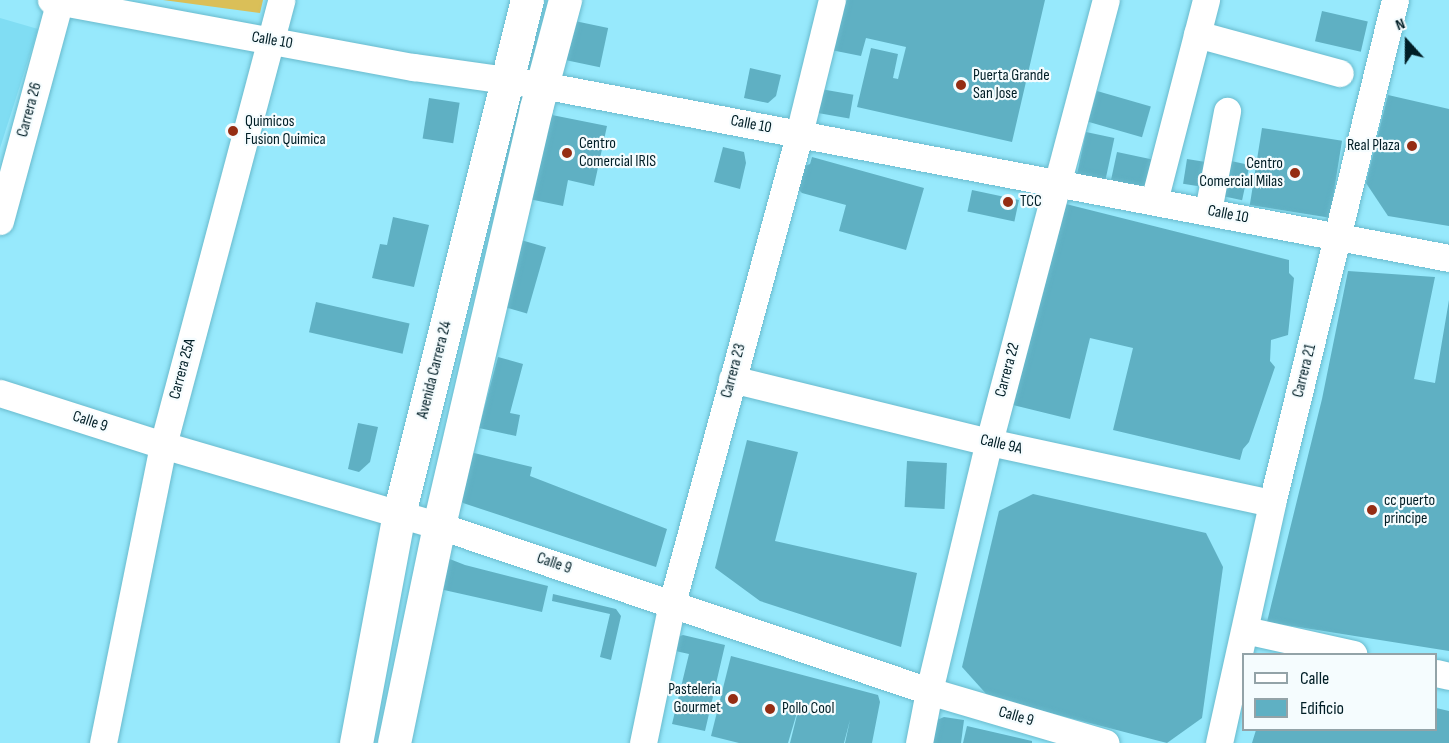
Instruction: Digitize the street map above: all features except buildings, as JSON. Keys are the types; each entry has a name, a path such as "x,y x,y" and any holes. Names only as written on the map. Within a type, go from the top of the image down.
{"main road":[{"name":"Avenida Carrera 24","path":"356,743 399,514 527,0"},
{"path":"394,743 439,525 542,85 565,0"}],"street":[{"name":"Carrera 25A","path":"103,743 163,445 281,0"},
{"name":"Carrera 23","path":"643,743 672,603 800,134 832,0"},
{"name":"Carrera 22","path":"919,743 928,691 989,442 1106,0"},
{"path":"1154,201 1206,0"},
{"name":"Carrera 21","path":"1219,743 1272,503 1395,0"},
{"name":"Calle 10","path":"57,1 414,67 542,85 1449,258"},
{"name":"Carrera 26","path":"0,221 57,1"},
{"path":"1197,34 1340,73"},
{"path":"1208,211 1227,111"},
{"name":"Calle 9A","path":"732,379 989,442 1272,503"},
{"name":"Calle 9","path":"0,393 163,445 439,525 928,691 1106,743"},
{"path":"1245,630 1348,653"}],"shaded area":[{"path":"163,0 263,0 260,13"},
{"path":"0,18 38,29 0,148"}],"place":[{"name":"Puerta Grande San Jose","path":"961,85"},
{"name":"Quimicos Fusion Quimica","path":"233,131"},
{"name":"Real Plaza","path":"1412,146"},
{"name":"Centro Comercial IRIS","path":"567,153"},
{"name":"Centro Comercial Milas","path":"1295,173"},
{"name":"TCC","path":"1008,202"},
{"name":"cc puerto principe","path":"1372,510"},
{"name":"Pasteleria Gourmet","path":"733,699"},
{"name":"Pollo Cool","path":"770,709"}]}
